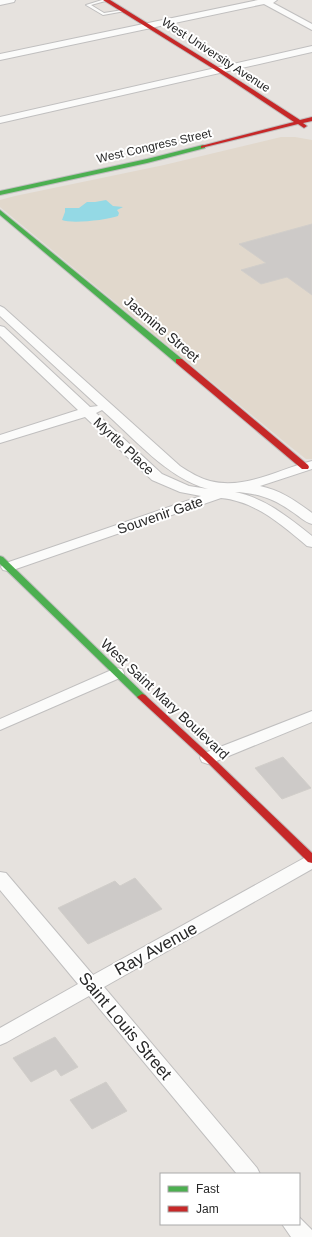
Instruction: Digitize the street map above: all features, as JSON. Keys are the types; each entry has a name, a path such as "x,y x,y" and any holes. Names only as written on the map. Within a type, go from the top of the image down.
{"street":[{"path":"0,2 12,0"},
{"name":"West University Avenue","path":"106,0 219,70 312,131"},
{"path":"0,57 267,0 312,27"},
{"path":"0,120 312,49"},
{"name":"West Congress Street","path":"0,193 146,161 312,119"},
{"name":"Jasmine Street","path":"0,212 309,466"},
{"name":"Myrtle Place","path":"0,310 175,469 199,482 210,485 244,487 264,491 286,501 312,520"},
{"path":"0,330 16,325"},
{"name":"Myrtle Place","path":"0,330 157,477 193,491 215,494 224,493 245,498 267,508 312,542"},
{"path":"0,438 106,406"},
{"name":"Souvenir Gate","path":"4,563 309,466"},
{"name":"West Saint Mary Boulevard","path":"4,563 116,673 208,758 312,860"},
{"path":"0,725 116,673"},
{"path":"208,758 312,716"},
{"name":"Ray Avenue","path":"0,1037 312,860"},
{"name":"Saint Louis Street","path":"0,878 249,1173"},
{"path":"294,1225 304,1237"}],"lane":[{"path":"106,0 88,5 103,14 123,11"}],"shaded area":[{"path":"281,137 295,137 312,140 312,459 306,459 287,444 0,207 0,200 15,196 164,165"}],"water":[{"path":"106,200 113,206 123,207 117,210 119,213 118,216 90,221 73,222 62,220 65,208 79,208 87,202"}],"building":[{"path":"312,224 312,295 287,277 261,284 241,270 266,263 239,244"},
{"path":"283,757 311,788 282,799 255,768"},
{"path":"135,878 162,909 88,944 58,908 115,881 120,886"},
{"path":"55,1037 78,1067 61,1076 56,1069 31,1082 13,1058"},
{"path":"106,1082 127,1111 92,1129 70,1100"}],"traffic: fast":[{"path":"0,193 147,161 203,147"},
{"path":"0,212 179,361"},
{"path":"0,559 142,697"}],"traffic: jam":[{"path":"106,0 219,70 304,126"},
{"path":"203,147 312,119"},
{"path":"179,361 305,467"},
{"path":"142,697 208,758 312,859"}]}
